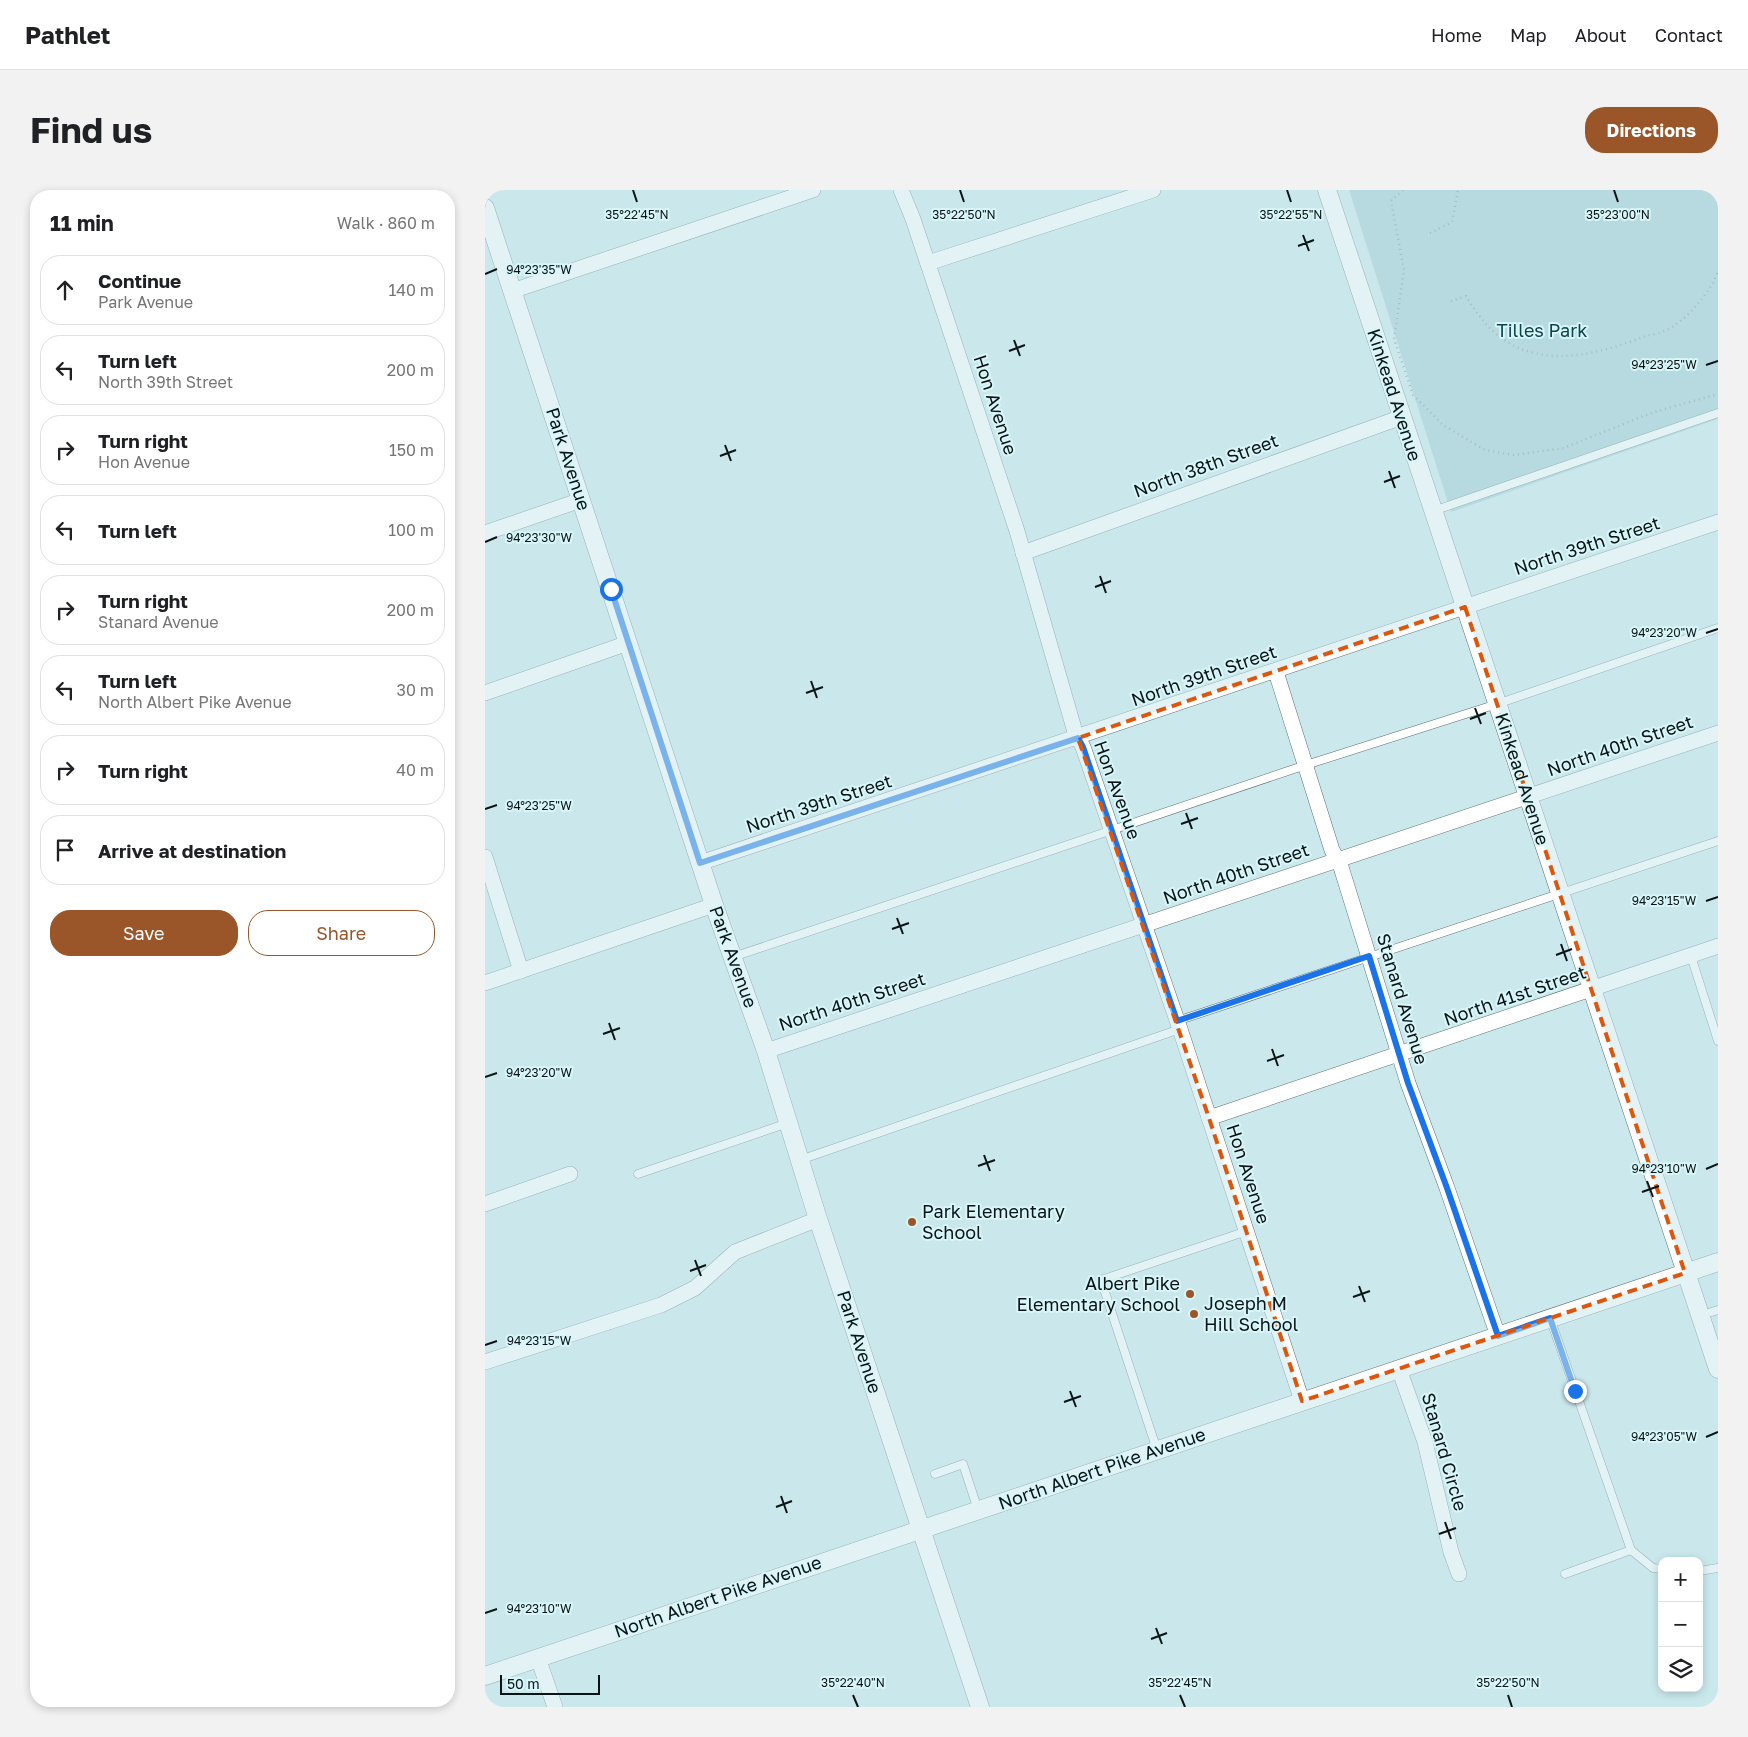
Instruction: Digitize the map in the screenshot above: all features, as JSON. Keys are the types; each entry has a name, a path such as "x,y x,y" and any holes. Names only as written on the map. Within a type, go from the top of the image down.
{"street":[{"path":"512,290 813,190"},
{"name":"Hon Avenue","path":"901,190 928,263 1023,553 1054,663 1078,738 1083,747 1179,1025 1301,1402"},
{"path":"928,263 1153,190"},
{"name":"Kinkead Avenue","path":"1327,190 1718,1368"},
{"name":"Park Avenue","path":"485,208 700,863 766,1051 818,1219 980,1707"},
{"name":"North 38th Street","path":"1023,553 1402,417"},
{"path":"485,533 581,500"},
{"name":"North 39th Street","path":"700,863 1276,672 1718,522"},
{"path":"485,693 628,643"},
{"name":"Stanard Avenue","path":"1276,672 1369,956 1399,1055 1498,1336"},
{"name":"North 40th Street","path":"766,1051 1718,733"},
{"path":"485,857 521,971"},
{"path":"485,983 714,905"},
{"name":"North 41st Street","path":"1209,1118 1718,946"},
{"path":"485,1204 570,1174"},
{"path":"485,1362 661,1305 695,1288 735,1252 818,1219"},
{"name":"North Albert Pike Avenue","path":"485,1676 1718,1262"},
{"name":"Stanard Circle","path":"1399,1369 1425,1442 1451,1552 1459,1574"},
{"path":"538,1658 555,1707"}],"lane":[{"path":"1433,511 1718,413"},
{"path":"733,957 1306,765 1497,704 1718,628"},
{"path":"800,1160 1369,956 1718,841"},
{"path":"1691,956 1718,1041"},
{"path":"638,1174 788,1123"},
{"path":"1157,1450 1101,1280 1247,1231"},
{"path":"1700,1315 1718,1310"},
{"path":"1550,1318 1631,1550 1653,1568 1658,1569"},
{"path":"935,1474 963,1464 978,1510"},
{"path":"1565,1574 1631,1550"},
{"path":"1703,1570 1718,1568"}],"path":[{"path":"1403,190 1391,201 1404,270 1394,339 1413,395 1443,425 1485,450 1513,455 1565,448 1651,413 1718,394"},
{"path":"1430,233 1452,222 1458,190"},
{"path":"1451,301 1466,296 1481,321 1504,340 1533,353 1560,356 1593,353 1671,328 1696,306 1717,279 1718,272"}],"highlighted area":[{"path":"1465,607 1685,1273 1302,1401 1209,1118 1078,738"}],"green space":[{"name":"Tilles Park","path":"1349,190 1718,190 1718,419 1451,512"}],"place":[{"name":"Park Elementary School","path":"912,1222"},
{"name":"Albert Pike Elementary School","path":"1190,1294"},
{"name":"Joseph M Hill School","path":"1194,1314"}],"route":[{"path":"611,589 700,863 1078,738 1083,747 1145,924 1177,1021 1369,956 1408,1083 1447,1188 1498,1336 1550,1318 1575,1391"}]}
